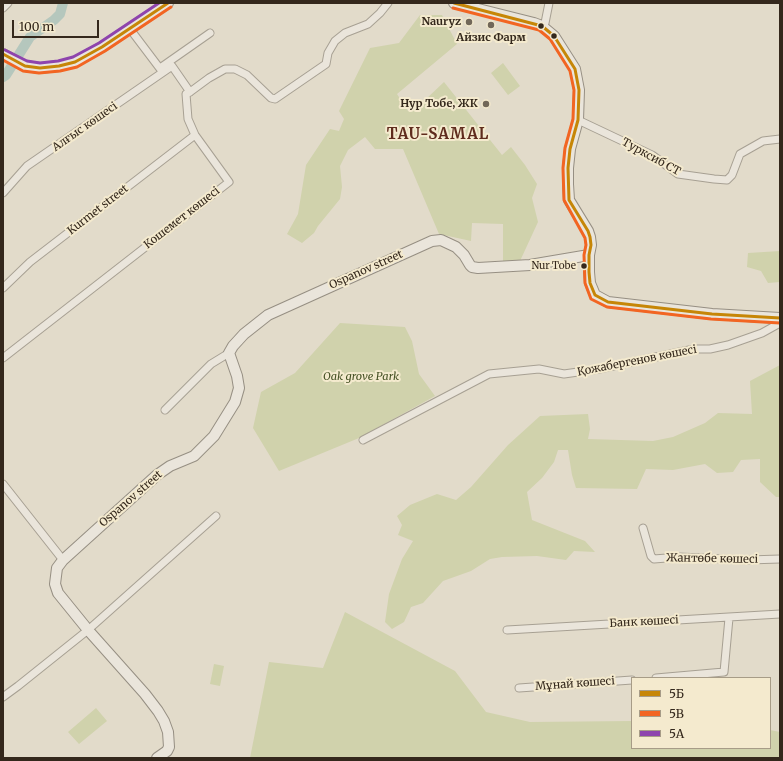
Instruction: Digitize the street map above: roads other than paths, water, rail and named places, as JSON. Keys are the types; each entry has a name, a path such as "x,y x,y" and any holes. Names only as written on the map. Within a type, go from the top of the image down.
{"street":[{"path":"3,8 8,3"},
{"path":"3,54 24,66 40,68 59,66 75,62 102,47 168,3"},
{"path":"190,92 209,78 225,69 235,68 247,75 271,98 275,99 280,97 326,64 328,53 336,41 345,33 368,24 380,14 388,3"},
{"path":"454,3 542,26 554,36 575,69 579,90 578,120 570,149 568,168 569,200 588,230 590,237 590,283 596,295 608,302 712,314 780,318"},
{"path":"542,26 545,23 550,3"},
{"path":"130,29 161,70"},
{"name":"Алғыс көшесі","path":"3,193 27,166 210,33"},
{"name":"Алғыс көшесі","path":"161,70 172,66 190,92"},
{"name":"Кошемет көшесі","path":"3,358 229,182 195,135 188,119 186,94 190,92"},
{"name":"Турксиб СТ","path":"578,120 652,155 678,174 714,179 727,180 732,174 740,154 763,141 780,139"},
{"name":"Kurmet street","path":"3,288 30,262 195,135"},
{"name":"Ospanov street","path":"157,758 167,751 169,747 168,732 164,721 145,694 88,630 58,593 55,584 57,568 63,560 157,475 170,466 194,456 214,436 235,402 239,388 237,376 228,353 244,334 268,315 432,241 441,240 456,248 472,267 478,268 530,265 589,255"},
{"name":"Қожабергенов көшесі","path":"363,440 489,374 539,369 564,374 599,369 686,350 710,349 728,345 762,333 780,323"},
{"path":"165,410 211,364 228,353"},
{"path":"3,484 63,560"},
{"path":"3,696 18,686 88,630 216,516"},
{"name":"Жантөбе көшесі","path":"643,528 651,556 654,559 679,557 748,560 780,559"},
{"name":"Банк көшесі","path":"507,630 780,614"},
{"path":"667,677 724,672 729,618"},
{"name":"Мұнай көшесі","path":"519,688 631,680"}],"waterway":[{"path":"3,77 6,75 30,37 60,14 63,3"}],"place":[{"name":"Nauryz","path":"469,22"},
{"name":"Айзис Фарм","path":"491,25"},
{"name":"Нур Тобе, ЖК","path":"486,104"},
{"name":"Nur Tobe","path":"584,266"}],"district":[{"name":"TAU-SAMAL","path":"438,135"}],"park label":[{"name":"Oak grove Park","path":"361,377"}]}
